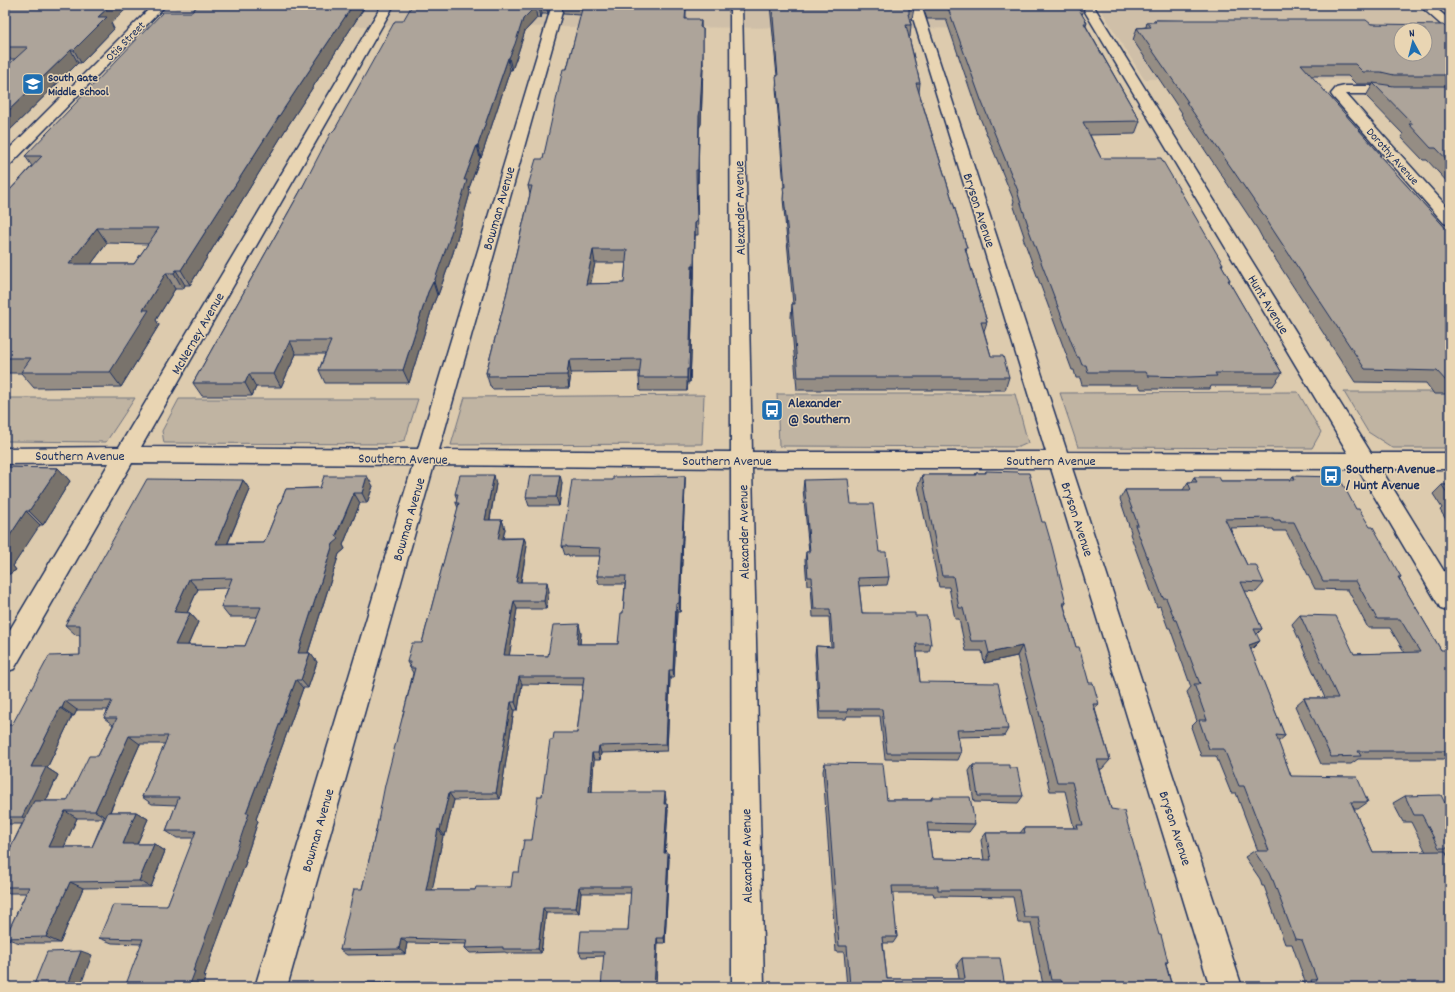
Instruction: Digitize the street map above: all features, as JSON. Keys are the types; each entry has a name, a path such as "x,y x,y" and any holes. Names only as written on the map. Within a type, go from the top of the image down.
{"street":[{"name":"Otis Street","path":"5,162 160,5"},
{"name":"McNerney Avenue","path":"5,661 388,5"},
{"name":"Bowman Avenue","path":"271,987 558,5"},
{"name":"Alexander Avenue","path":"736,5 748,987"},
{"name":"Bryson Avenue","path":"915,5 1226,987"},
{"name":"Hunt Avenue","path":"1087,5 1450,602"},
{"path":"1425,5 1450,26"},
{"path":"1374,90 1382,88 1450,88"},
{"name":"Dorothy Avenue","path":"1374,90 1345,90 1339,92 1339,95 1450,220"},
{"path":"1374,90 1386,93 1450,92"},
{"name":"Southern Avenue","path":"5,456 125,455 425,459 1450,461"}],"shaded area":[{"path":"179,5 1072,5 1087,29 160,25"},
{"path":"1098,5 1415,5 1450,35 1450,80 1144,79"},
{"path":"1298,392 1321,432 1312,448 1078,447 1060,393"},
{"path":"1344,392 1450,392 1450,448 1393,448 1368,432"},
{"path":"777,394 1015,394 1028,443 1019,447 779,446"},
{"path":"704,395 702,444 451,445 465,397"},
{"path":"5,398 135,398 106,442 5,441"},
{"path":"179,399 418,399 405,440 392,444 164,443 162,431"}],"building":[{"name":"South Gate Middle School","path":"5,5 111,5 98,17 107,17 5,114 5,68 28,47 5,47"},
{"path":"198,5 353,5 283,110 181,270 176,270 174,273 166,273 143,310 149,310 110,372 21,372 31,358 5,358 5,191 9,191 42,156 25,156 163,12 192,12","holes":["97,228 159,228 134,264 69,264"]},
{"path":"430,5 449,5 448,7 503,7 504,5 540,5 539,7 535,7 523,19 515,44 508,58 478,145 464,180 467,180 449,240 434,282 428,292 403,370 319,370 331,341 290,341 274,374 249,374 245,383 193,383 302,188 330,134 335,129 395,21 403,21 411,7 429,7"},
{"path":"583,5 605,5 605,7 679,7 686,8 685,19 699,19 699,21 701,21 700,27 703,29 703,54 699,116 698,170 696,170 697,222 695,222 694,266 692,266 689,369 687,369 687,378 639,378 641,359 569,360 567,375 488,376 489,373 486,373 532,186 528,186 536,159 543,159 563,69 567,69","holes":["593,250 627,250 624,283 586,284"]},
{"path":"772,5 913,5 914,8 909,8 908,14 911,25 906,25 920,83 916,83 967,248 965,248 987,322 981,322 991,356 1003,356 1009,377 798,377 792,304 795,304 783,187 785,187"},
{"path":"928,5 1085,6 1077,6 1087,23 1084,23 1140,121 1083,122 1101,158 1161,158 1223,264 1221,264 1230,280 1228,280 1282,373 1215,373 1217,376 1189,377 1148,376 1146,372 1088,372 1086,365 1082,365 1079,357 1077,357 1027,225 1018,191 981,100 948,8 929,8"},
{"path":"1154,20 1366,20 1371,24 1393,24 1393,62 1433,62 1433,25 1443,25 1450,31 1450,75 1394,75 1381,72 1363,72 1355,64 1301,64 1381,155 1379,155 1450,233 1450,381 1446,381 1437,371 1365,369 1265,217 1137,28 1151,27 1147,22 1156,22"},
{"path":"1373,83 1394,86 1450,86 1450,163 1436,148 1431,148 1409,124 1413,124"},
{"path":"5,467 58,468 29,511 26,511 5,543"},
{"path":"986,471 1029,473 1042,522 1045,522 1052,546 1066,603 1063,603 1076,647 1079,647 1089,683 1093,683 1099,704 1093,704 1110,760 1097,760 1111,809 1124,811 1159,935 1161,935 1168,962 1165,962 1172,987 1063,987 1061,980 1051,980 1038,917 1024,917 1019,890 938,890 938,886 892,886 897,937 882,937 887,979 965,979 962,958 1000,958 1005,987 850,987 847,946 839,946 825,763 883,764 887,800 932,800 932,797 970,797 975,824 927,823 932,859 991,860 986,833 1025,833 1024,828 1078,828 1077,825 1083,825 1072,782 1057,782 1022,646 989,653 986,641 971,641 963,608 959,608 953,576 942,576 922,475 976,475 976,473 986,473"},
{"path":"460,475 494,475 485,520 502,520 498,539 524,538 516,582 547,582 544,601 514,601 504,655 548,656 553,625 579,624 577,644 618,644 621,613 623,613 626,576 597,576 601,548 562,546 572,480 613,480 613,477 685,476 679,603 676,604 673,670 669,670 666,744 599,746 598,753 592,753 589,792 665,792 664,804 667,804 664,853 668,853 665,922 664,938 657,938 654,987 601,987 604,952 579,952 581,931 628,931 631,887 579,887 576,908 543,908 538,949 503,949 503,947 465,948 467,940 401,938 399,949 340,950 354,889 362,889 385,785 415,668 410,668 411,662 407,662 412,643 422,643 459,503 456,503 458,494 455,494","holes":["519,677 584,677 577,733 554,733 553,740 550,740 542,796 538,796 532,840 524,840 519,872 513,872 511,887 476,887 475,890 426,890 438,829 440,830 449,793 496,793 511,702 515,702"]},
{"path":"530,475 560,475 556,497 526,497"},
{"path":"324,476 367,476 362,493 354,493 336,535 339,539 333,544 298,653 310,653 301,680 296,680 246,813 249,813 236,855 193,971 195,971 189,987 125,987 143,939 99,938 113,905 167,906 196,831 166,831 179,797 142,797 168,736 129,736 95,811 65,811 48,847 92,847 108,812 136,812 123,844 154,844 139,881 70,882 46,937 5,938 29,887 5,887 5,855 7,855 34,801 67,801 89,756 98,756 117,718 104,718 112,701 65,701 62,708 60,708 31,767 46,767 22,817 5,817 5,730 8,725 12,725 49,656 80,655 80,625 65,625 147,479 243,480 216,544 264,543 286,489 320,488","holes":["232,578 221,607 261,607 245,646 175,645 190,613 174,612 189,579"]},
{"path":"1293,476 1339,477 1356,509 1359,509 1370,527 1373,527 1401,577 1398,577 1441,650 1445,650 1450,658 1450,751 1358,751 1361,756 1331,757 1304,698 1338,698 1300,615 1336,616 1354,654 1420,652 1400,619 1377,619 1356,581 1323,581 1294,522 1281,522 1280,520 1274,520 1273,518 1225,519 1247,565 1256,565 1264,583 1241,582 1262,629 1254,629 1260,641 1249,645 1285,736 1276,735 1291,776 1357,777 1368,802 1351,802 1373,852 1445,851 1450,862 1450,987 1313,987 1311,980 1317,980 1302,940 1295,939 1273,880 1254,851 1269,851 1244,786 1239,786 1224,749 1209,749 1199,720 1207,720 1194,684 1200,684 1176,620 1166,598 1163,598 1135,525 1138,525 1125,490 1191,490 1188,482 1197,482 1194,477 1219,477 1221,481 1257,481 1295,480"},
{"path":"848,479 851,504 873,504 879,552 886,552 889,577 858,578 862,613 915,613 915,616 927,616 931,644 916,644 920,682 998,683 1008,729 957,730 961,753 887,753 882,709 847,709 848,712 820,712 816,646 833,647 830,609 814,609 812,577 808,577 806,552 810,552 804,480"},
{"path":"1442,485 1450,485 1450,498"},
{"path":"973,765 1009,765 1009,768 1017,768 1023,796 978,796"},
{"path":"1441,795 1447,807 1450,807 1450,848 1439,848 1422,815 1414,815 1405,796"},
{"path":"81,951 67,987 33,987 47,952"},
{"path":"432,982 431,987 331,987 332,983"}],"place":[{"name":"South Gate Middle School","path":"33,84"},
{"name":"Alexander @ Southern","path":"772,410"},
{"name":"Southern Avenue / Hunt Avenue","path":"1331,476"}]}
